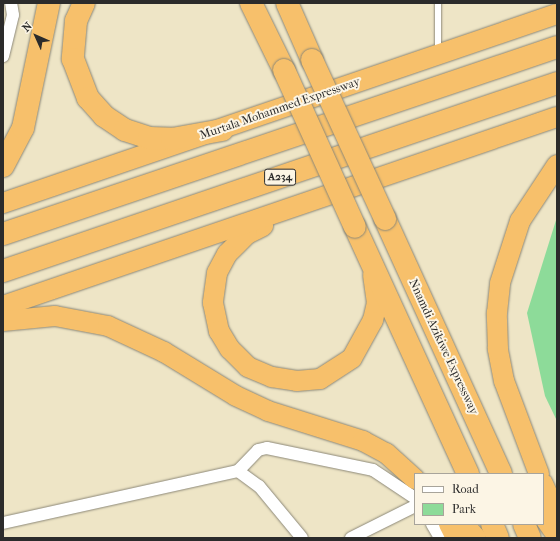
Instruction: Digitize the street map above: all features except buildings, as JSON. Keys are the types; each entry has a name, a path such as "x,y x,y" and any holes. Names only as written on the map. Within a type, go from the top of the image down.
{"highway":[{"path":"3,166 27,116 50,3"},
{"path":"84,3 76,21 73,59 88,98 104,116 126,130 149,138 172,139 222,130"},
{"path":"251,3 284,70 468,473"},
{"name":"Nnamdi Azikiwe Expressway","path":"287,3 501,473"},
{"name":"Murtala Mohammed Expressway","path":"3,203 222,130 557,14"},
{"path":"3,234 557,47"},
{"name":"A234","path":"3,271 557,83"},
{"path":"3,306 557,117"},
{"path":"539,473 504,381 498,349 497,313 500,283 520,221 557,164"},
{"path":"324,197 247,234 227,254 217,273 213,303 219,330 230,349 248,367 272,377 297,381 320,378 338,369 364,343 374,320 377,303 368,256"},
{"path":"3,321 55,316 108,326 164,352 236,396 268,411 363,441 386,453 414,478"},
{"path":"468,400 515,473"},
{"path":"544,486 557,514"},
{"path":"544,515 557,534"},
{"path":"450,525 456,538"},
{"path":"463,525 475,538"},
{"path":"492,525 498,538"},
{"path":"524,525 530,538"}],"street":[{"path":"3,56 12,15 11,3"},
{"path":"3,523 238,471 258,450 267,448 373,470 414,497"},
{"path":"238,471 259,486 302,538"},
{"path":"351,538 414,506"},
{"path":"433,525 440,538"}],"lane":[{"path":"438,3 438,54"}],"green space":[{"path":"557,217 557,421 545,396 527,313"}]}
